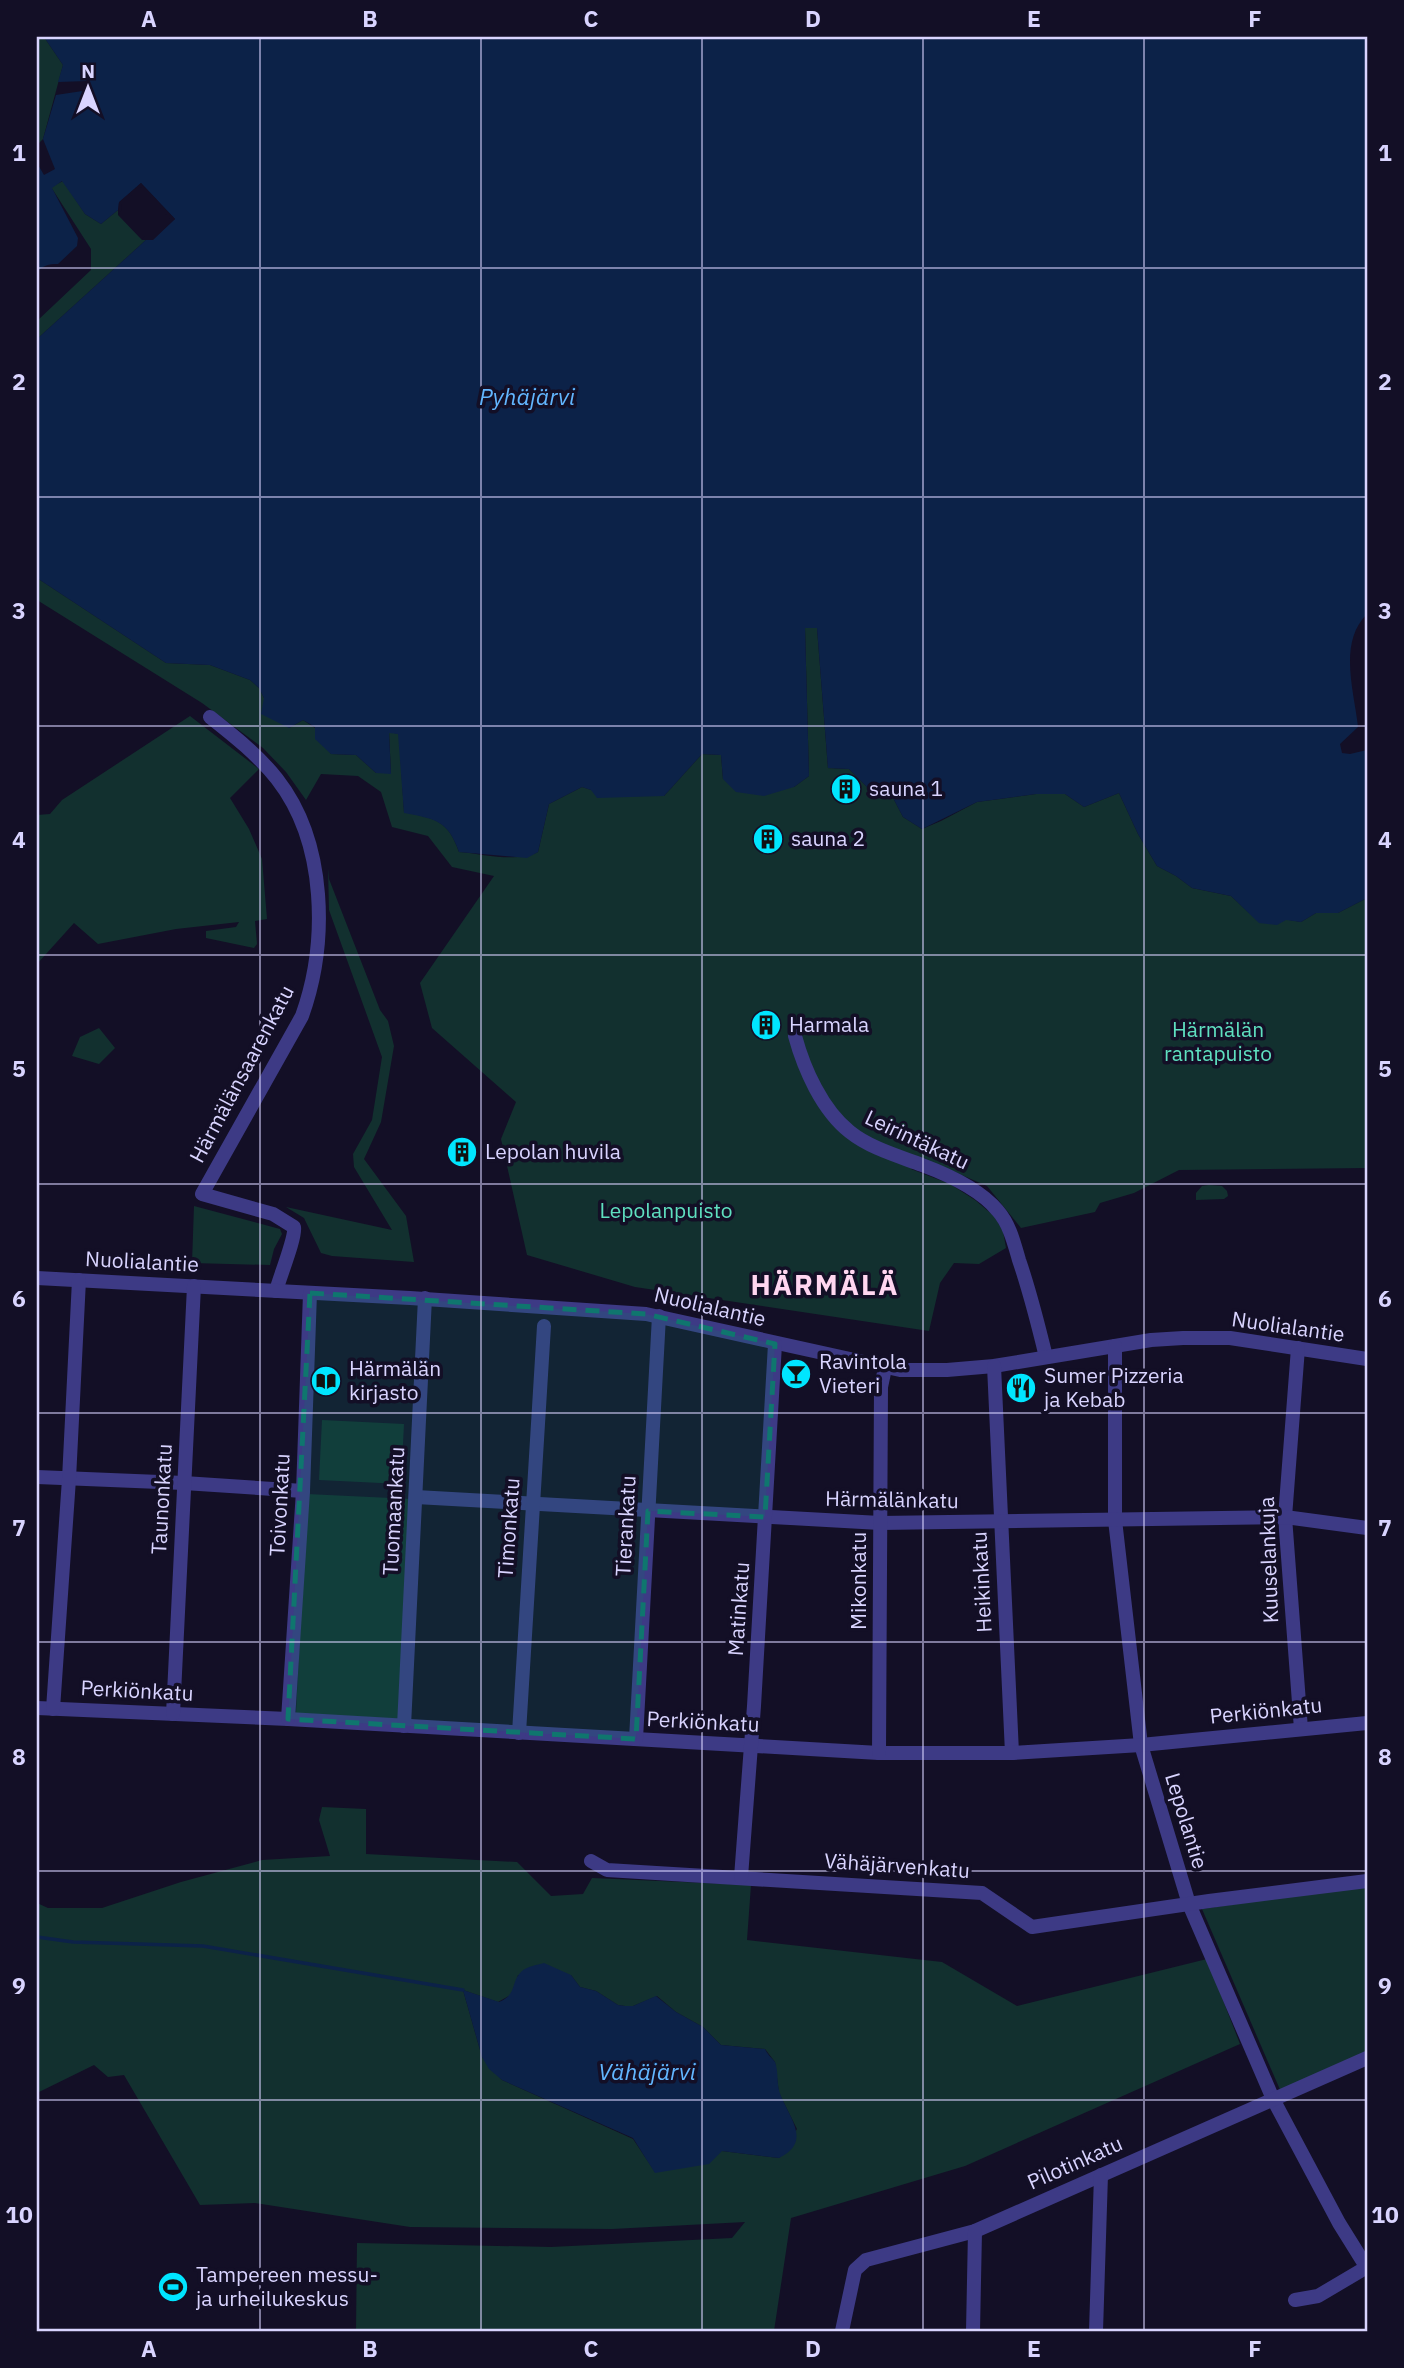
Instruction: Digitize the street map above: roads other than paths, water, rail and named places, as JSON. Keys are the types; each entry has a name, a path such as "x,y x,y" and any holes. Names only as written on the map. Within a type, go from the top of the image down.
{"street":[{"name":"Härmälänsaarenkatu","path":"210,717 266,766 279,782 296,811 313,865 319,918 315,972 302,1016 202,1194 273,1214 293,1227 295,1235 276,1291"},
{"name":"Leirintäkatu","path":"795,1036 803,1064 815,1088 838,1121 849,1131 867,1143 945,1174 975,1191 1005,1220 1033,1304 1046,1357"},
{"name":"Nuolialantie","path":"37,1278 425,1298 659,1316 885,1368 947,1370 994,1366 1159,1339 1200,1337 1230,1338 1367,1359"},
{"path":"53,1709 79,1280"},
{"name":"Taunonkatu","path":"173,1714 194,1286"},
{"name":"Toivonkatu","path":"288,1719 303,1491 310,1293"},
{"name":"Tuomaankatu","path":"404,1726 425,1298"},
{"name":"Tierankatu","path":"636,1739 659,1316"},
{"name":"Timonkatu","path":"519,1732 544,1326"},
{"name":"Matinkatu","path":"741,1877 775,1344"},
{"name":"Lepolantie","path":"1115,1346 1115,1520 1142,1745 1189,1904 1273,2099 1339,2222 1367,2267"},
{"name":"Kuuselankuja","path":"1298,1348 1285,1517 1301,1729"},
{"name":"Heikinkatu","path":"994,1366 1012,1753"},
{"name":"Mikonkatu","path":"879,1753 881,1387 885,1368"},
{"path":"37,1477 303,1491"},
{"name":"Härmälänkatu","path":"416,1497 880,1523 1285,1517 1367,1528"},
{"name":"Perkiönkatu","path":"37,1708 288,1719 879,1753 1012,1753 1142,1745 1367,1723"},
{"name":"Vähäjärvenkatu","path":"591,1861 607,1870 982,1893 1032,1927 1367,1881"},
{"name":"Pilotinkatu","path":"842,2331 855,2270 859,2263 975,2231 1367,2058"},
{"path":"1096,2331 1101,2175"},
{"path":"973,2331 975,2231"},
{"path":"1295,2300 1318,2296 1367,2267"}],"water":[{"name":"Pyhäjärvi","path":"44,37 1367,37 1367,614 1358,626 1350,653 1351,683 1358,727 1340,744 1342,753 1367,750 1367,898 1338,913 1316,913 1301,922 1286,920 1277,925 1259,923 1231,896 1192,888 1157,866 1119,793 1084,807 1065,794 1036,794 977,802 922,829 903,817 890,792 874,794 849,769 828,768 817,628 805,628 809,776 794,787 764,796 736,792 723,779 721,755 702,754 664,796 597,798 591,790 582,787 549,804 538,852 527,858 459,852 445,827 424,817 404,813 398,734 389,733 391,774 376,773 356,755 331,754 315,739 315,727 303,720 289,728 261,714 264,698 259,688 250,680 210,665 166,663 37,578 37,339 147,239 153,239 175,219 141,183 119,202 118,210 101,224 85,214 62,181 52,188 78,238 77,246 58,264 46,265 37,272 37,163 44,175 55,169 43,139 56,95 89,90 87,81 58,82 63,65"},
{"name":"Vähäjärvi","path":"544,1963 571,1975 580,1987 596,1991 618,2005 633,2006 656,1996 676,2012 703,2027 721,2045 765,2049 775,2062 779,2092 796,2130 797,2137 789,2152 779,2158 722,2151 709,2164 655,2173 633,2138 502,2080 489,2069 482,2057 463,1990 499,2002 509,1995 522,1971"}],"waterway":[{"path":"37,1937 73,1942 203,1946 463,1990"}],"place":[{"name":"sauna 1","path":"846,789"},
{"name":"sauna 2","path":"768,839"},
{"name":"Harmala","path":"766,1025"},
{"name":"Lepolan huvila","path":"462,1152"},
{"name":"Ravintola Vieteri","path":"796,1374"},
{"name":"Härmälän kirjasto","path":"326,1381"},
{"name":"Sumer Pizzeria ja Kebab","path":"1021,1388"},
{"name":"Tampereen messu- ja urheilukeskus","path":"173,2287"}],"district":[{"name":"HÄRMÄLÄ","path":"825,1285"}],"park label":[{"name":"Härmälän rantapuisto","path":"1218,1042"},
{"name":"Lepolanpuisto","path":"666,1211"}]}
